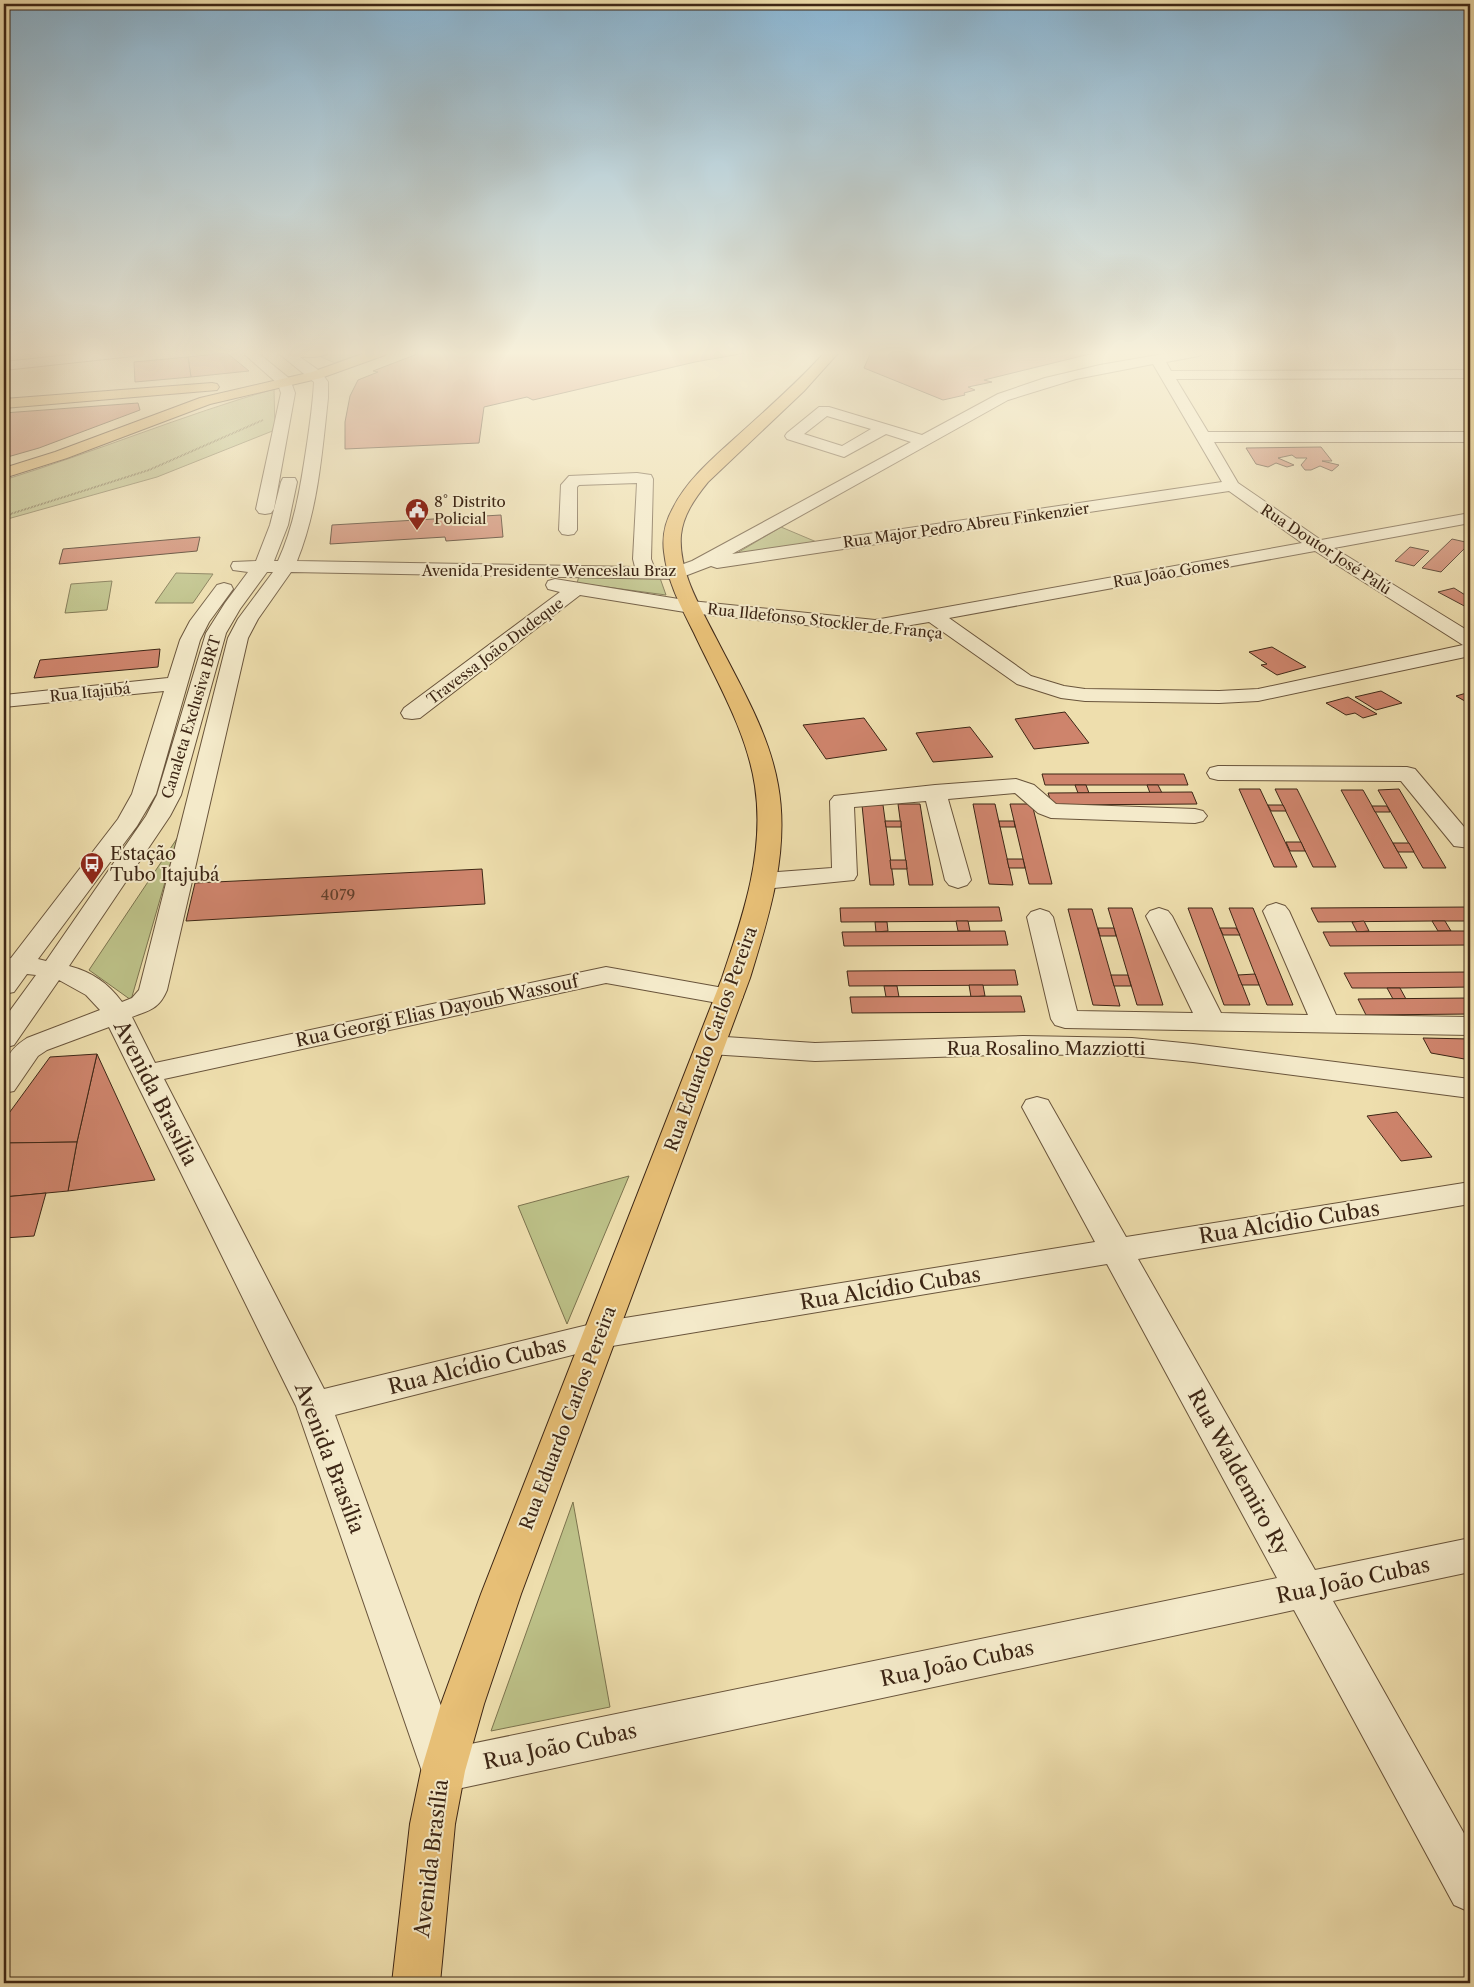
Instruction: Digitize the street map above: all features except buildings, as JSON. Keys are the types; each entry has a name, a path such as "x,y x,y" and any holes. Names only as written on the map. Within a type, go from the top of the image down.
{"main road":[{"path":"4,473 88,445"},
{"name":"Rua Eduardo Carlos Pereira","path":"443,1771 472,1674 498,1603 729,997 748,943 764,881 769,837 769,818 768,796 763,766 749,726 691,607 688,569 674,559 672,533 683,506 718,463 738,445"},
{"name":"Avenida Brasília","path":"416,1983 432,1830 443,1771"}],"street":[{"path":"261,528 278,445"},
{"path":"4,1084 28,1050 37,1044 142,1004 149,999 153,990 238,638 245,623 285,567 300,530 314,445"},
{"name":"Avenida Presidente Wenceslau Braz","path":"250,562 285,567 462,570 566,571 644,566 688,569 792,526 915,445"},
{"name":"Rua Doutor José Palú","path":"1208,445 1232,486 1317,545 1470,641"},
{"name":"Canaleta Exclusiva BRT","path":"4,1039 158,816 169,795 216,633 250,562 278,534 293,465"},
{"path":"568,530 569,485 575,480 645,479 644,566"},
{"name":"Rua Major Pedro Abreu Finkenzier","path":"688,569 836,544 1232,486"},
{"name":"Rua João Gomes","path":"872,626 1470,518"},
{"path":"792,526 836,544"},
{"path":"4,986 12,966 129,821 139,805 194,630 250,562"},
{"name":"Rua Ildefonso Stockler de França","path":"462,570 691,607 958,634 1024,680 1047,689 1085,695 1218,697 1258,694 1470,650"},
{"name":"Travessa João Dudeque","path":"412,713 577,588"},
{"path":"932,614 958,634"},
{"name":"Rua Itajubá","path":"4,701 177,683"},
{"path":"1218,773 1407,774 1464,841 1470,841"},
{"path":"764,881 845,875 842,801 1016,786 1025,787 1044,807 1051,811 1195,816"},
{"path":"935,792 958,880"},
{"path":"1276,911 1326,1023"},
{"path":"1159,916 1211,1022"},
{"path":"1040,917 1065,1019 1470,1026"},
{"name":"Avenida Brasília","path":"12,966 53,970 81,980 96,988 116,1013 314,1406 443,1771"},
{"name":"Rua Georgi Elias Dayoub Wassouf","path":"146,1074 606,975 729,997"},
{"name":"Rua Rosalino Mazziotti","path":"710,1045 815,1052 1023,1045 1132,1047 1193,1052 1470,1089"},
{"name":"Rua Waldemiro Ry","path":"1037,1107 1470,1889"},
{"name":"Rua Alcídio Cubas","path":"314,1406 600,1335 1470,1193"},
{"name":"Rua João Cubas","path":"443,1771 1470,1555"}],"path":[{"path":"4,516 148,470 206,445"}],"green space":[{"path":"109,445 238,445 157,477 4,520 4,480"},
{"path":"781,527 819,543 732,556"},
{"path":"176,573 213,574 193,603 155,603"},
{"path":"579,576 660,578 666,595 577,583"},
{"path":"112,581 107,610 65,613 71,584"},
{"path":"178,837 131,1000 89,970"},
{"path":"629,1176 567,1324 518,1206"},
{"path":"573,1502 610,1707 491,1731"}],"place":[{"name":"8° Distrito Policial","path":"417,531"},
{"name":"Estação Tubo Itajubá","path":"92,885"}]}
